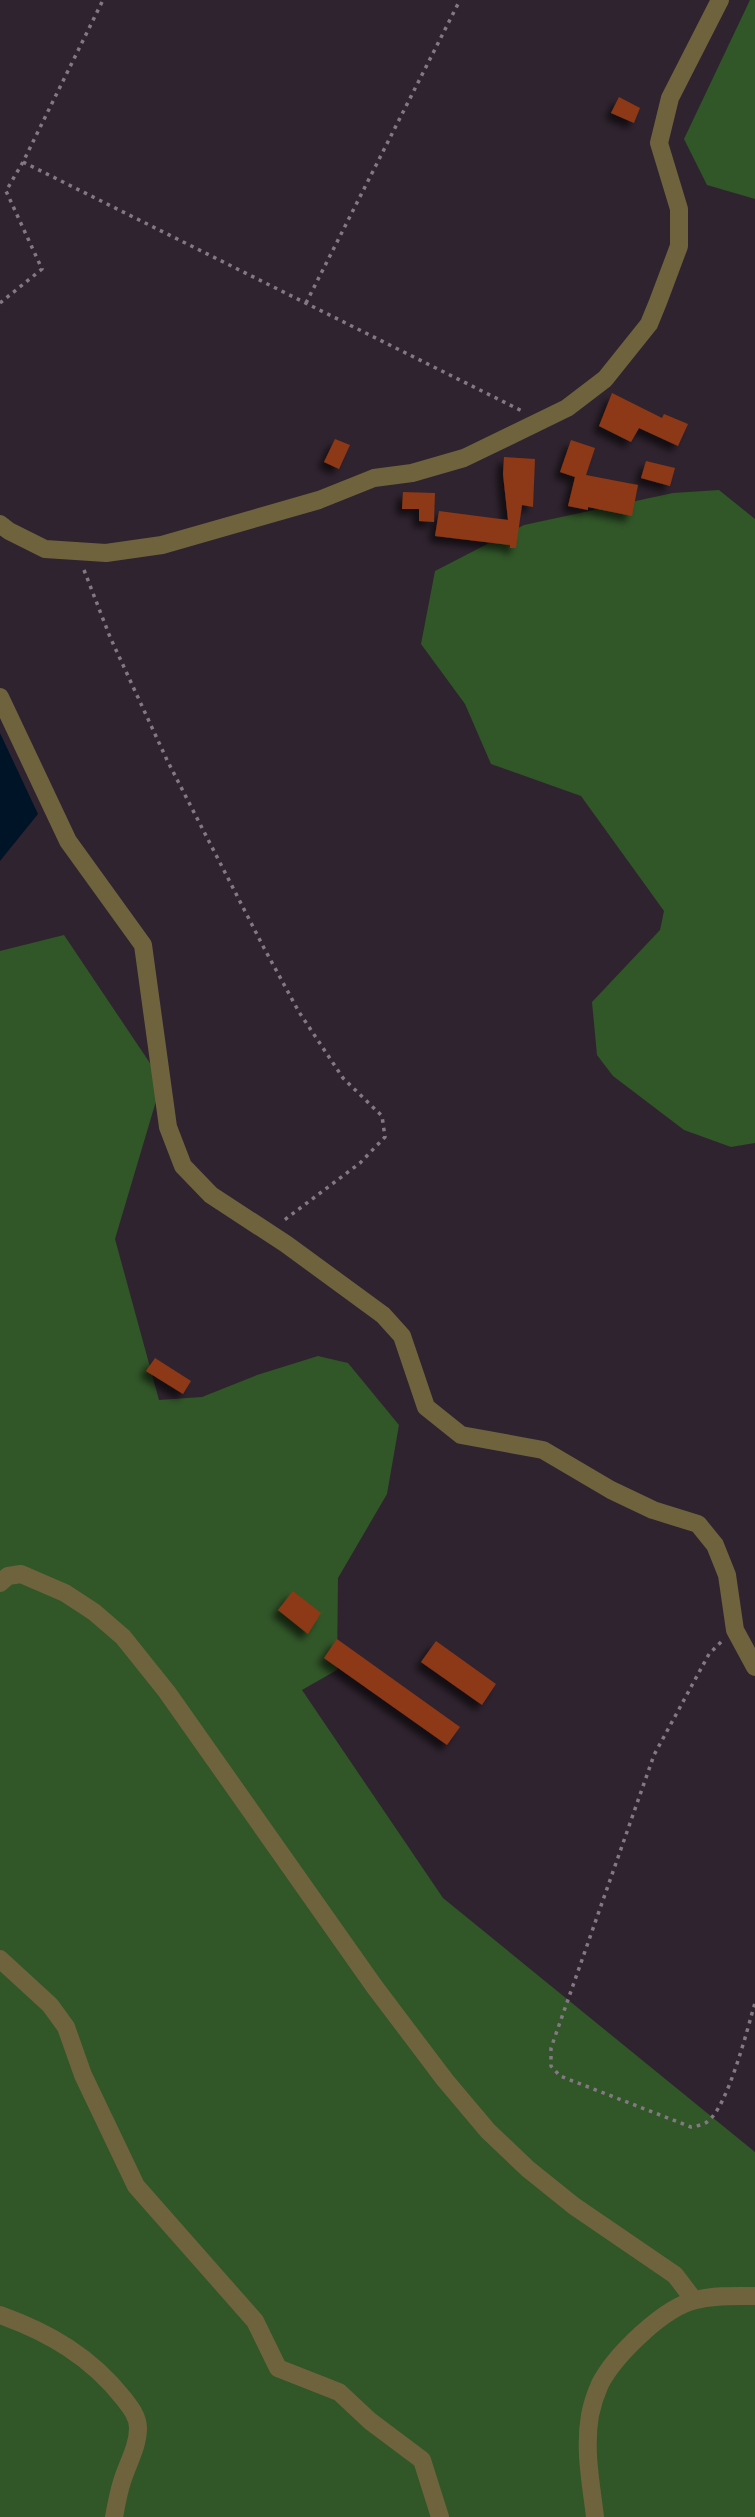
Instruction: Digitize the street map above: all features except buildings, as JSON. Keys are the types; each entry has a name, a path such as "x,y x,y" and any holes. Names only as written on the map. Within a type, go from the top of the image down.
{"street":[{"path":"0,524 45,549 106,553 162,545 319,500 374,478 412,473 464,458 567,408 605,379 649,324 679,246 680,209 659,143 670,98 720,0"},
{"path":"0,697 68,841 143,945 168,1128 183,1166 211,1195 383,1315 402,1336 426,1407 461,1435 543,1450 611,1490 653,1510 698,1524 715,1545 727,1575 734,1630 755,1667"},
{"path":"0,1583 8,1576 21,1574 65,1593 94,1612 122,1637 167,1692 374,1986 445,2080 488,2131 528,2169 574,2206 675,2275 694,2300"},
{"path":"0,1959 50,2005 66,2027 83,2075 136,2186 255,2321 278,2368 339,2392 370,2421 422,2460 440,2517"},
{"path":"595,2517 587,2447 590,2414 600,2385 613,2365 663,2316 694,2300 755,2296"},
{"path":"0,2315 21,2323 83,2356 108,2379 134,2411 139,2426 114,2517"}],"path":[{"path":"0,303 42,269 6,191 103,0"},
{"path":"306,303 460,0"},
{"path":"23,162 542,422"},
{"path":"77,551 110,637 162,750 293,1001 344,1078 382,1115 385,1137 360,1163 267,1233"},
{"path":"734,1630 709,1654 654,1755 551,2048 551,2066 560,2076 691,2127 706,2122 718,2110 731,2081 755,2003"}],"green space":[{"path":"750,0 755,0 755,199 707,185 684,139"},
{"path":"719,490 755,519 755,1143 731,1147 684,1130 613,1076 597,1055 592,1002 660,930 664,911 581,796 491,764 465,704 421,644 435,571 524,525 673,493"},
{"path":"64,935 162,1081 115,1239 159,1400 202,1397 257,1375 318,1356 348,1363 399,1425 387,1494 338,1578 337,1670 302,1690 443,1898 755,2152 755,2517 0,2517 0,951"}],"water":[{"path":"0,733 38,814 0,861"}]}
